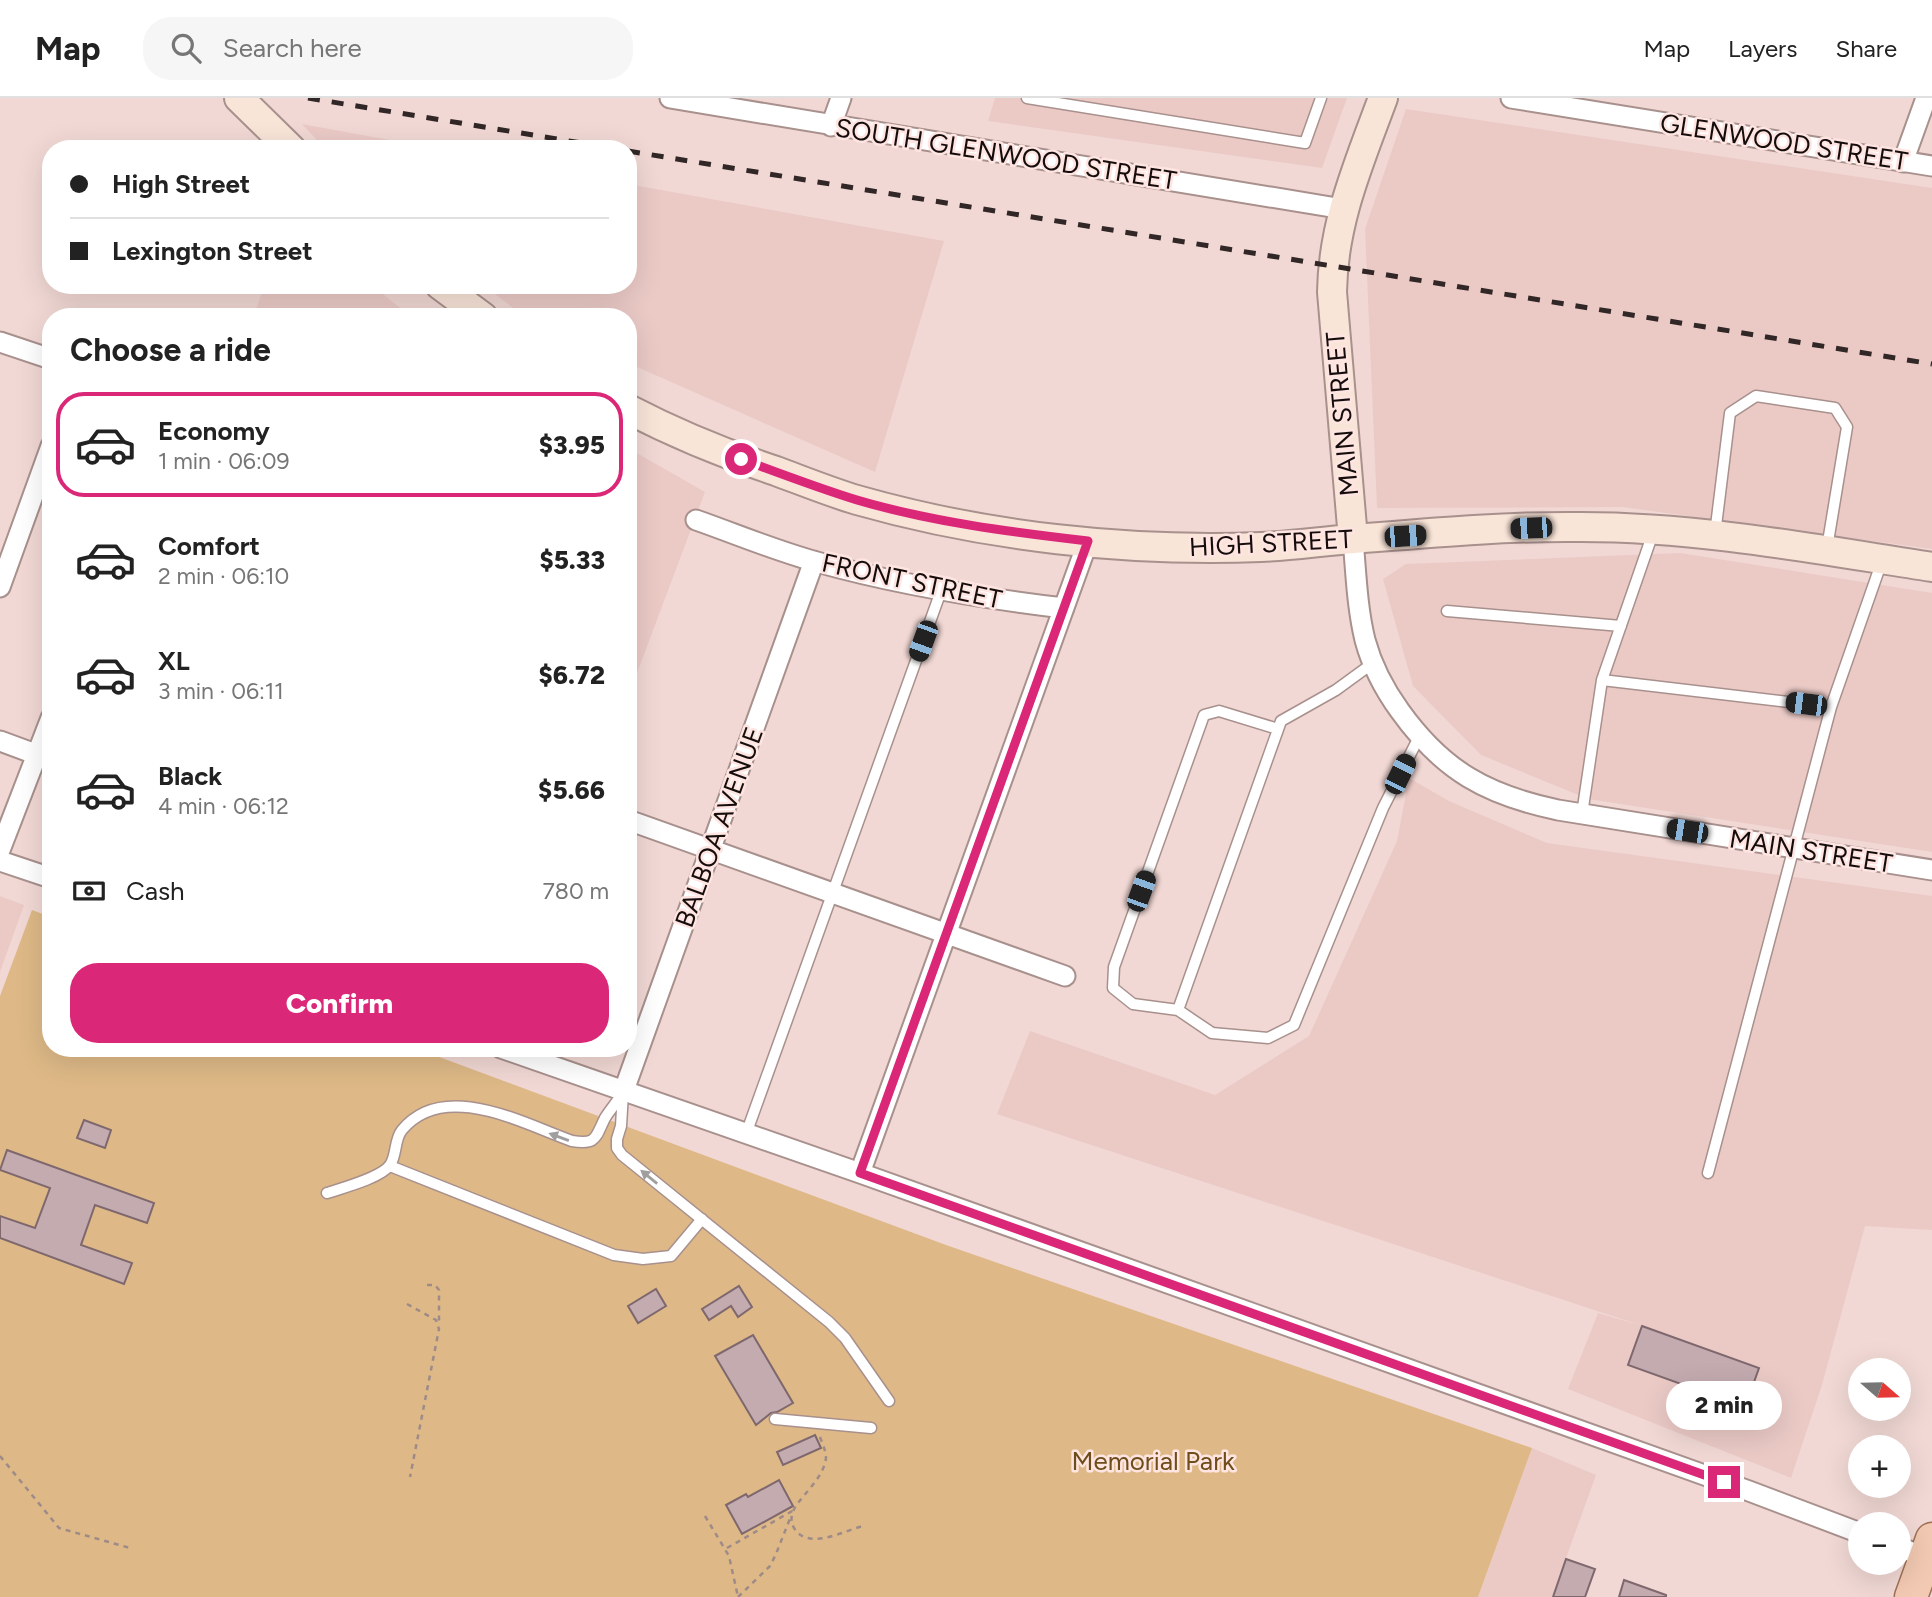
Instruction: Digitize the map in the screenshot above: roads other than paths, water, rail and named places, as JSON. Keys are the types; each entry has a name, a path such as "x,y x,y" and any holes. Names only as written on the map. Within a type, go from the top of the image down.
{"main road":[{"path":"239,98 281,140"},
{"name":"MAIN STREET","path":"1353,539 1332,266 1343,209 1383,98"},
{"path":"452,294 470,308"},
{"name":"HIGH STREET","path":"637,414 719,451 856,500 971,525 1088,541 1175,547 1262,547 1353,539 1580,527 1714,534 1932,567"},
{"path":"1911,1597 1922,1551"}],"street":[{"name":"SOUTH GLENWOOD STREET","path":"670,98 1343,209"},
{"path":"831,126 841,98"},
{"name":"GLENWOOD STREET","path":"1511,98 1932,166"},
{"path":"1903,162 1926,98"},
{"path":"0,342 42,356"},
{"path":"0,587 42,471"},
{"name":"FRONT STREET","path":"696,520 814,561 897,582 980,598 1064,608"},
{"name":"MAIN STREET","path":"1353,539 1361,621 1373,663 1390,698 1419,737 1452,766 1481,785 1532,803 1582,814 1932,870"},
{"path":"860,1173 1088,541"},
{"name":"BALBOA AVENUE","path":"637,1054 814,561"},
{"path":"0,741 38,755"},
{"path":"0,850 42,744"},
{"path":"637,823 1065,976"},
{"path":"0,860 42,875"},
{"path":"525,1057 860,1173 1848,1528"},
{"name":"BALBOA AVENUE","path":"623,1093 636,1057"}],"lane":[{"path":"1027,98 1305,143 1321,98"},
{"path":"1714,534 1730,413 1756,396 1835,408 1846,428 1827,550"},
{"path":"1582,814 1602,680 1654,530"},
{"path":"1708,1173 1831,707 1882,559"},
{"path":"746,1134 941,591"},
{"path":"1447,611 1621,626"},
{"path":"1178,1010 1281,721 1336,690 1373,663"},
{"path":"1602,680 1831,707"},
{"path":"1278,729 1219,711 1204,715 1114,967 1113,988 1133,1004 1178,1010 1212,1033 1268,1038 1294,1025 1383,808 1419,737"},
{"path":"327,1193 377,1175 390,1166 400,1132 414,1119 430,1111 457,1106 471,1107 493,1112 572,1142 585,1143 597,1137 623,1093"},
{"path":"623,1093 617,1148 622,1155 829,1322 845,1338 889,1401"},
{"path":"390,1166 614,1255 643,1259 671,1256 702,1219"},
{"path":"775,1419 871,1428"}],"railway":[{"path":"308,98 563,140"},
{"path":"637,152 1932,364"}],"park label":[{"name":"Memorial Park","path":"1153,1461"}]}
